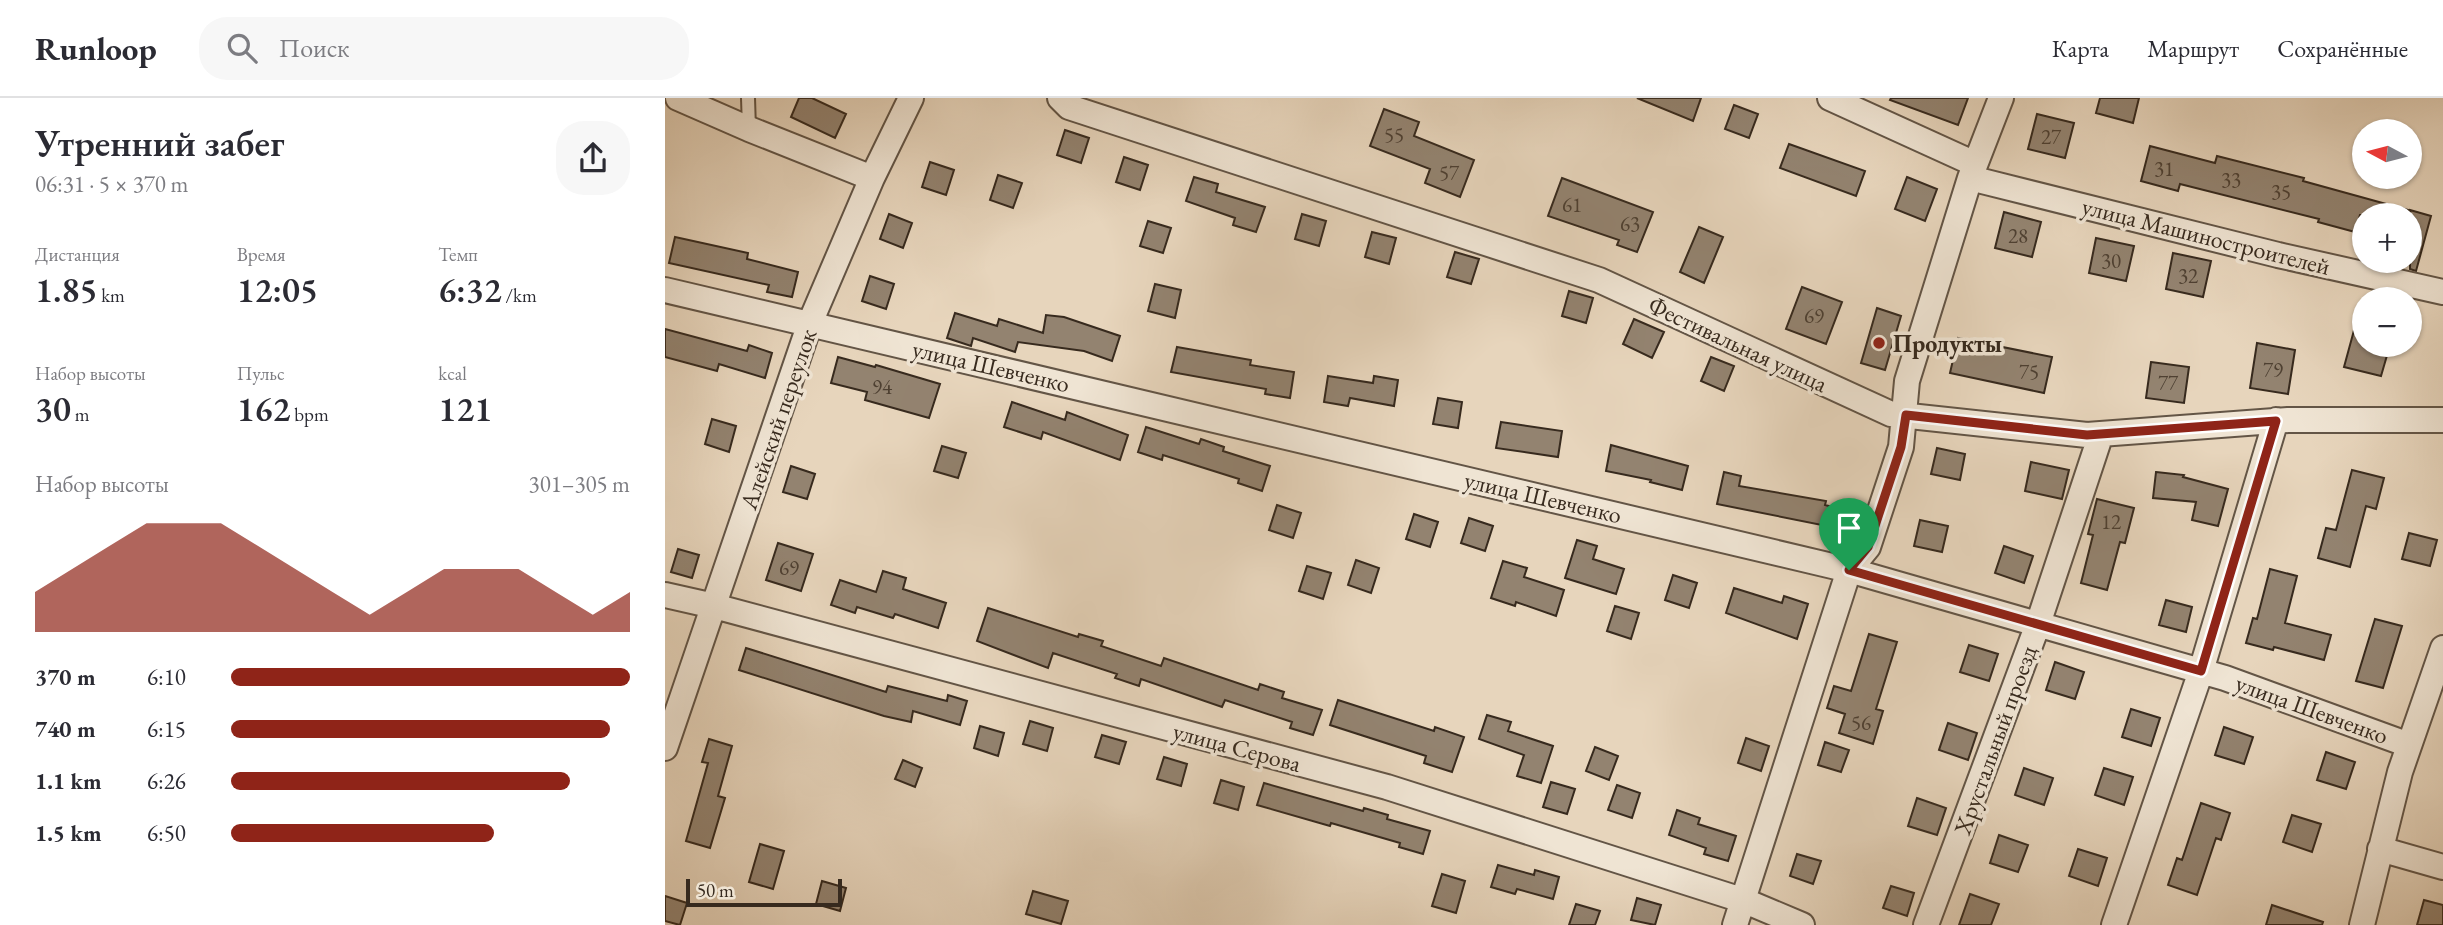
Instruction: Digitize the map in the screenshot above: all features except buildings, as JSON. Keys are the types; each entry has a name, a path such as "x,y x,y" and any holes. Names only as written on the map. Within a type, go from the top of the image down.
{"street":[{"path":"678,98 749,130 871,178"},
{"name":"Алейский переулок","path":"665,748 810,323 871,178 911,98"},
{"name":"Фестивальная улица","path":"1060,98 1069,107 1599,280 1891,414 2087,435 2276,421 2443,421"},
{"name":"улица Машиностроителей","path":"1830,98 1973,171 2278,255 2443,292"},
{"path":"1735,925 1745,901 1849,570 1868,547 1901,447 1907,381 1973,171 2001,98"},
{"name":"улица Шевченко","path":"665,290 1849,570 2201,671 2409,745"},
{"path":"2113,925 2201,671 2276,421"},
{"name":"Хрустальный проезд","path":"1926,925 2038,624 2101,434"},
{"name":"улица Серова","path":"665,595 715,606 1387,787 1745,901 1802,925"},
{"path":"2362,925 2409,745 2442,656"},
{"path":"2380,849 2443,867"}],"lane":[{"path":"748,98 749,130"}],"place":[{"name":"Продукты","path":"1879,343"}],"route":[{"path":"1906,415 2087,435 2276,421 2201,671 1849,570 1868,547 1901,447 1906,415"}]}
